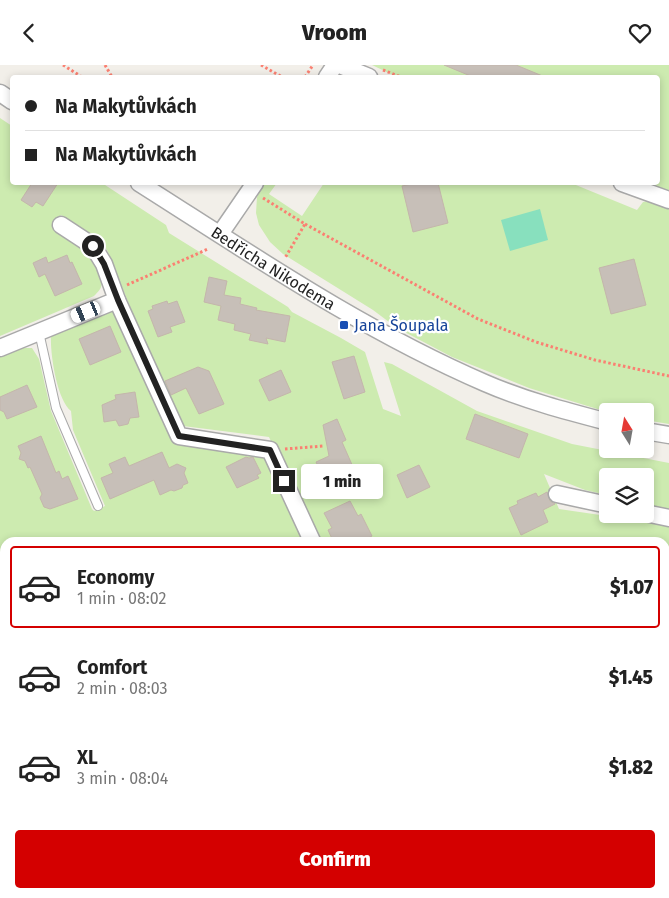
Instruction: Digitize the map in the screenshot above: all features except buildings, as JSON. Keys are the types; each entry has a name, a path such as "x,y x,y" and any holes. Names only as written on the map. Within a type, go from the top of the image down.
{"street":[{"path":"340,65 374,73"},
{"name":"Bedřicha Nikodema","path":"142,185 277,270 396,340 456,370 516,395 599,419"},
{"path":"628,185 669,200"},
{"path":"220,235 252,186"},
{"path":"61,225 93,246 104,264 179,436 270,450 310,537"},
{"path":"0,348 116,295"},
{"path":"654,432 669,435"},
{"path":"557,494 599,503"},
{"path":"654,515 669,519"}],"lane":[{"path":"40,331 56,408 98,507"}],"path":[{"path":"63,65 79,75"},
{"path":"261,65 278,75"},
{"path":"374,73 388,75"},
{"path":"252,186 305,224 478,319 536,341 595,360 669,376"},
{"path":"277,270 305,224"},
{"path":"116,295 208,249"},
{"path":"270,450 323,446"}],"green space":[{"path":"372,65 669,65 669,193 647,185 660,185 660,75 393,75"},
{"path":"0,118 10,125 10,185 105,185 166,225 169,233 288,307 292,312 365,352 383,409 401,416 384,362 392,364 477,411 572,444 599,449 599,458 643,458 669,463 669,511 654,507 654,468 599,468 599,493 585,490 544,474 559,509 599,515 599,523 654,523 669,525 669,537 317,537 269,437 183,426 153,363 107,250 86,231 61,215 53,226 86,251 99,268 102,278 100,288 94,296 0,336"},
{"path":"264,185 276,185 269,194 302,216 323,185 576,185 637,210 643,202 649,201 669,207 669,424 654,422 654,403 599,403 599,410 529,388 452,357 397,328 373,310 283,254 270,242 259,225 256,213 257,197"},
{"path":"540,209 548,240 510,251 501,220"},
{"path":"109,310 118,315 175,442 267,454 306,537 0,537 0,355 15,348 32,348 39,359 51,411 92,509 94,511 105,506 73,430 71,411 66,405 58,387 53,365 51,336"}],"place":[{"name":"Jana Šoupala","path":"344,325"}],"route":[{"path":"93,246 104,264 118,300 179,436 270,450 284,481"}]}
